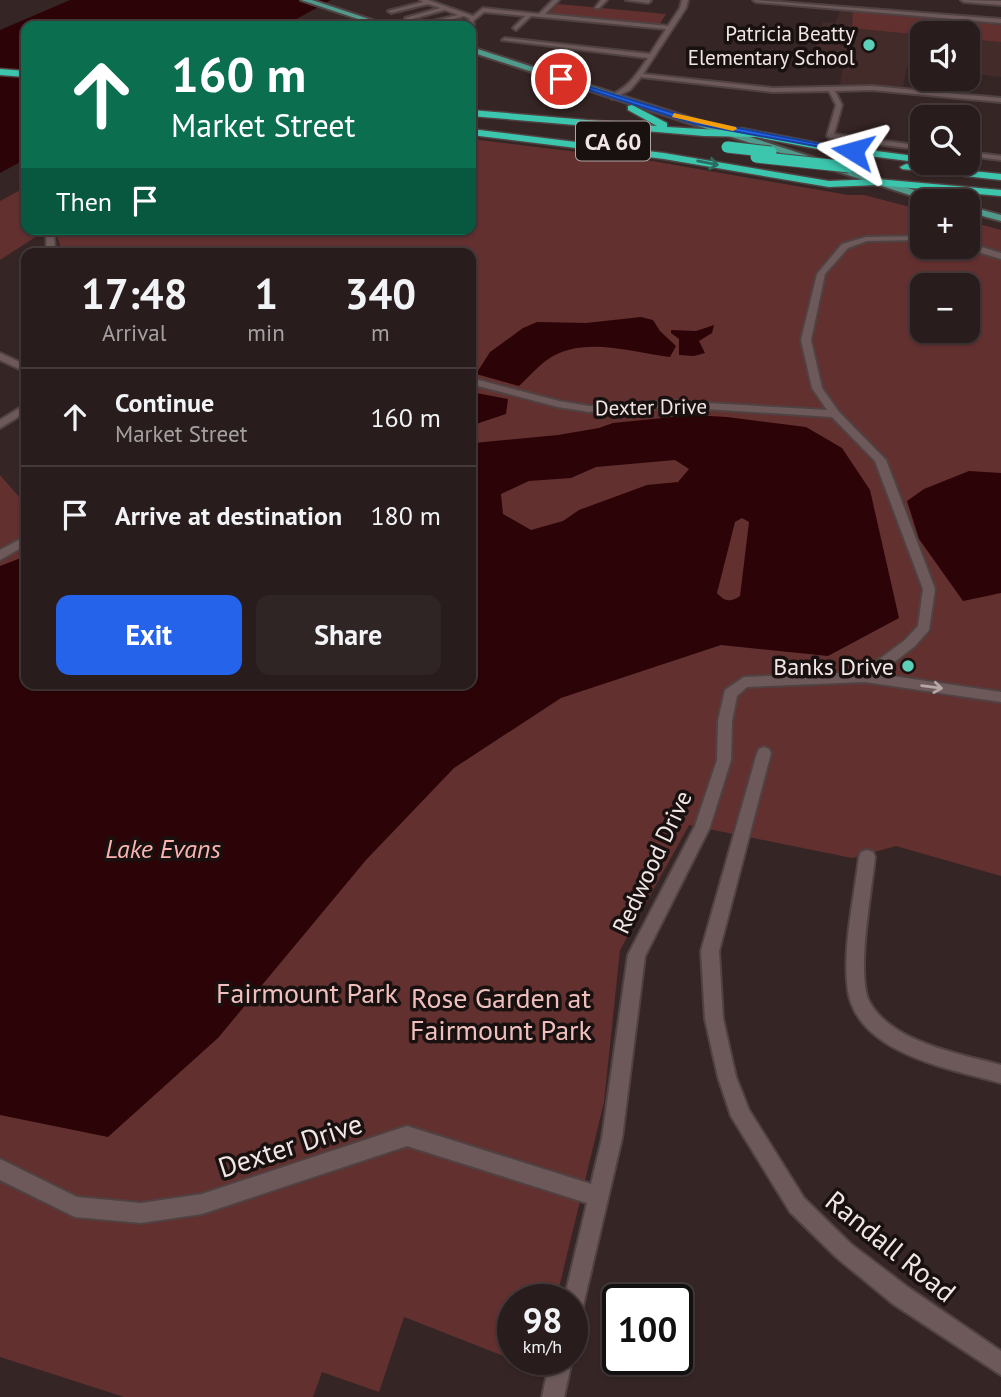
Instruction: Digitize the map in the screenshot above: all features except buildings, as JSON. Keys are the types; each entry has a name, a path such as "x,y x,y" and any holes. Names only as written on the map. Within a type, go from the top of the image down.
{"highway":[{"path":"0,72 21,74"},
{"path":"0,79 21,80"},
{"path":"632,108 663,123 649,128"},
{"path":"476,113 704,133 755,134"},
{"name":"CA 60","path":"476,119 1001,177"},
{"path":"695,122 823,147 910,158"},
{"name":"CA 60","path":"476,126 1001,184"},
{"path":"476,133 664,156 829,184 877,182 1001,193"},
{"path":"980,167 1001,170"},
{"path":"937,189 944,188"}],"main road":[{"path":"305,0 370,21"},
{"path":"476,52 910,194"},
{"path":"612,97 621,104 704,133 854,183 910,197"},
{"path":"980,212 1001,218"},
{"path":"980,219 1001,224"}],"street":[{"path":"541,15 556,0"},
{"path":"597,7 604,0"},
{"path":"629,0 648,0 642,12"},
{"path":"612,97 628,89 683,8 685,0"},
{"path":"756,0 1001,21"},
{"path":"855,9 858,0"},
{"path":"964,0 1001,3"},
{"path":"391,11 425,1 473,18"},
{"path":"408,18 445,8"},
{"path":"470,21 484,10 495,14 501,8 530,14 616,22 642,28 670,28"},
{"path":"939,16 941,8"},
{"path":"530,14 505,40 650,56"},
{"path":"439,21 464,15"},
{"path":"552,23 558,17"},
{"path":"582,26 587,20"},
{"path":"611,29 616,22"},
{"path":"638,75 773,90 900,90 1001,100"},
{"path":"831,89 839,105 830,136 910,146"},
{"path":"980,156 1001,159"},
{"path":"864,677 910,643 924,627 929,589 880,460 835,414 817,388 806,340 821,274 845,246 866,239 910,238"},
{"path":"980,250 1001,256"},
{"path":"0,356 21,366"},
{"name":"Dexter Drive","path":"476,382 558,404 589,409 674,404 835,414"},
{"path":"0,425 21,410"},
{"path":"0,555 21,543"},
{"path":"864,677 1001,697"},
{"name":"Redwood Drive","path":"578,1284 612,1138 637,955 702,827 724,760 725,721 730,694 744,682 864,677"},
{"name":"Randall Road","path":"764,752 710,951 714,1019 727,1077 741,1116 797,1205 844,1251 901,1296 1001,1364"},
{"path":"867,857 856,972 860,1002 878,1028 915,1049 1001,1074"},
{"name":"Dexter Drive","path":"0,1169 75,1207 141,1213 202,1204 407,1136 598,1196"},
{"path":"553,1397 558,1375"}],"shaded area":[{"name":"Patricia Beatty Elementary School","path":"841,9 969,21 910,21 910,67 907,67 903,87 840,85 844,60 812,56 823,22 835,23"},
{"name":"Patricia Beatty Elementary School","path":"980,22 1001,24 1001,77 980,74"}],"green space":[{"path":"558,4 666,14 659,25 548,14"},
{"path":"853,12 955,21 910,21 910,34 852,28"},
{"path":"980,23 1001,25 1001,42 980,40"},
{"name":"Fairmount Park","path":"476,140 652,161 848,195 864,195 910,207 910,259 980,259 980,224 1001,230 1001,876 896,846 852,858 689,825 620,950 604,1102 560,1284 497,1284 497,1354 404,1317 379,1392 322,1372 313,1397 124,1397 0,1357 0,475 21,499 21,689 476,689 476,248 61,248 58,235 476,235"},
{"path":"21,190 21,235 39,235 0,260 0,201"}],"water":[{"path":"70,0 331,0 293,21 21,21"},
{"path":"21,21 21,162 0,173 0,30"},
{"path":"641,317 653,320 676,346 670,357 607,347 575,348 560,352 543,363 519,386 476,374 490,352 523,328 537,322 586,323"},
{"path":"714,325 712,333 699,341 705,353 694,356 679,355 679,339 671,330 696,331"},
{"path":"476,393 508,399 506,414 476,425"},
{"name":"Lake Evans","path":"692,415 727,417 806,427 842,448 870,490 899,618 828,656 721,645 561,698 454,768 366,860 218,1038 108,1137 0,1115 0,566 21,558 21,689 476,689 476,443 599,428 613,423","holes":["675,460 689,469 678,482 647,485 579,510 563,521 531,530 503,514 501,494 529,481 571,478 596,467","742,518 749,522 740,596 727,600 717,593 735,522"]},
{"path":"969,471 1001,473 1001,593 963,601 919,539 907,501 924,489"}],"slow traffic":[{"path":"674,115 733,129"}],"place":[{"name":"Patricia Beatty Elementary School","path":"869,45"},
{"name":"Banks Drive","path":"908,666"}],"route":[{"path":"561,79 695,122 853,151"}],"park label":[{"name":"Rose Garden at Fairmount Park","path":"501,1013"}]}
